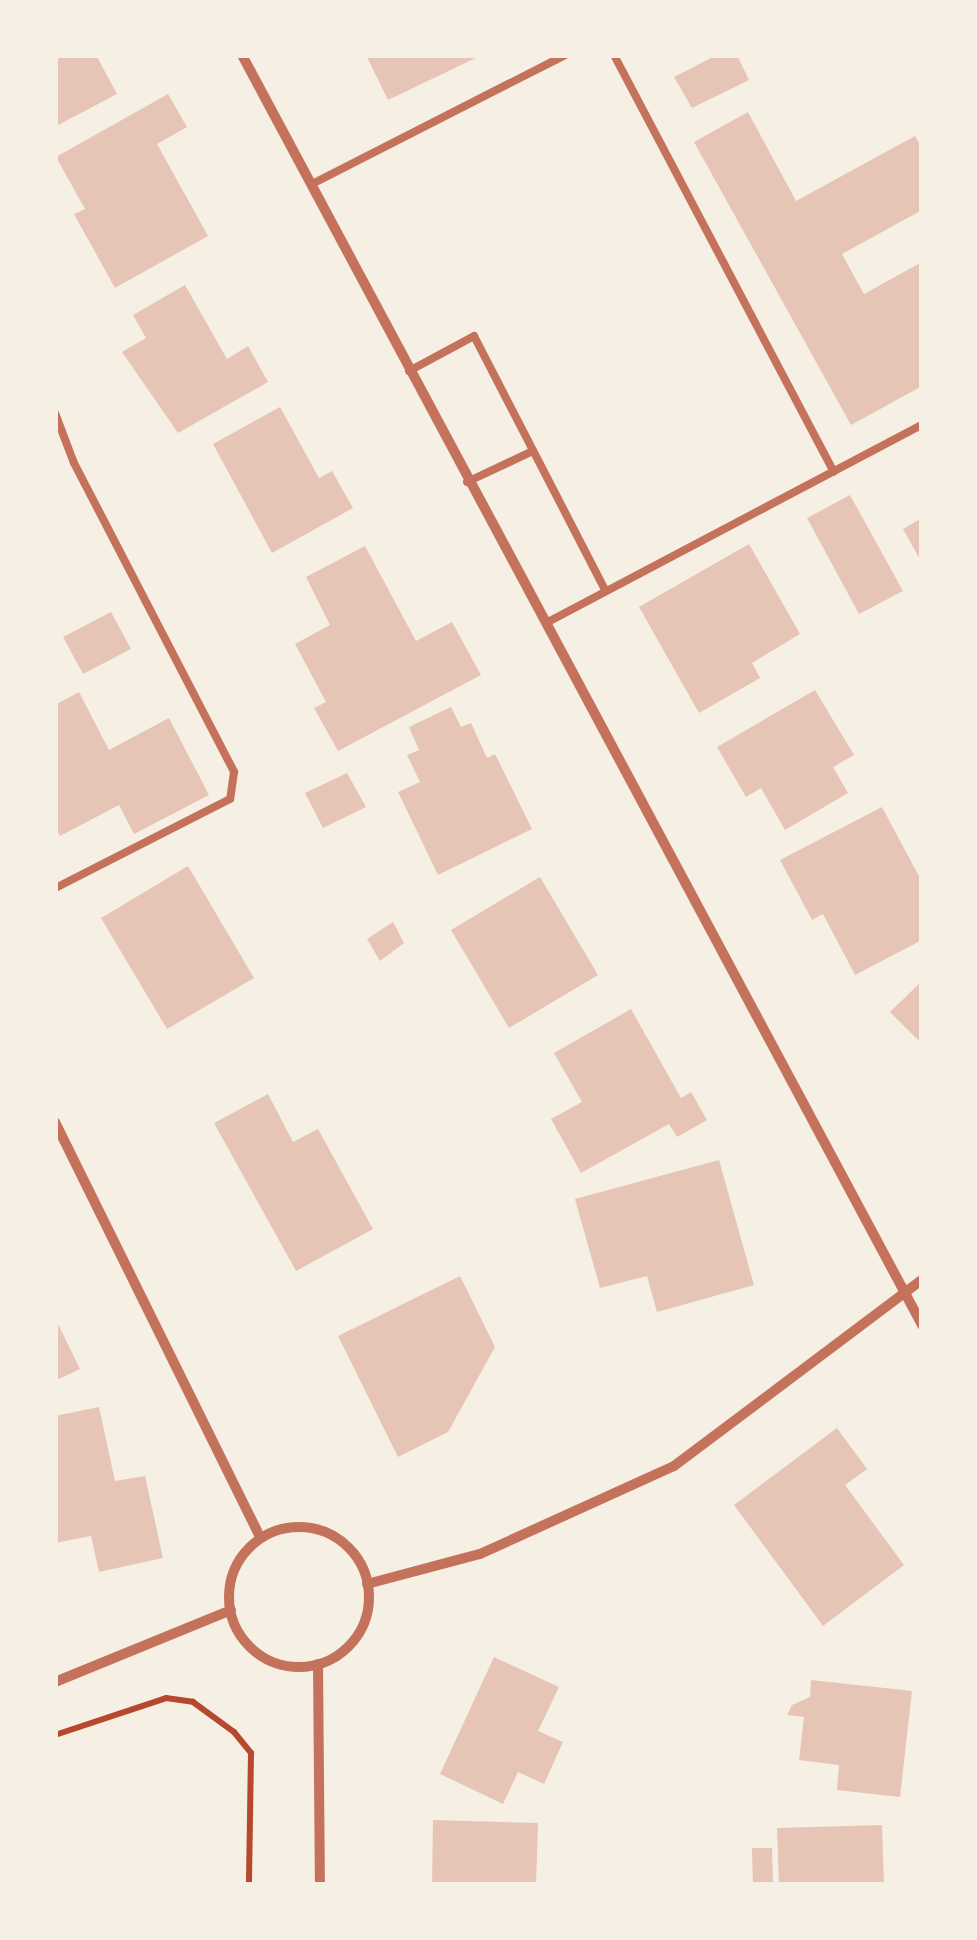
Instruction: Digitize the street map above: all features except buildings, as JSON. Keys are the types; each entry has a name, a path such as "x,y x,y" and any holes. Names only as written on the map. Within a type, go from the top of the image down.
{"street":[{"path":"242,55 467,482 922,1325"},
{"path":"55,1122 261,1538"},
{"path":"367,1584 480,1554 674,1466 922,1280"},
{"path":"294,1526 336,1537 353,1552 367,1584 366,1615 358,1635 343,1652 318,1664 281,1665 261,1656 244,1642 231,1610 230,1578 239,1558 261,1538 294,1526"},
{"path":"55,1682 231,1610"},
{"path":"318,1664 320,1885"}],"lane":[{"path":"312,184 565,55"},
{"path":"614,55 834,472"},
{"path":"408,371 474,336 605,590"},
{"path":"55,412 74,463 234,772 230,800 55,888"},
{"path":"544,624 922,425"},
{"path":"467,482 533,451"}],"path":[{"path":"55,1735 166,1698 193,1702 234,1732 251,1753 250,1885"}]}
